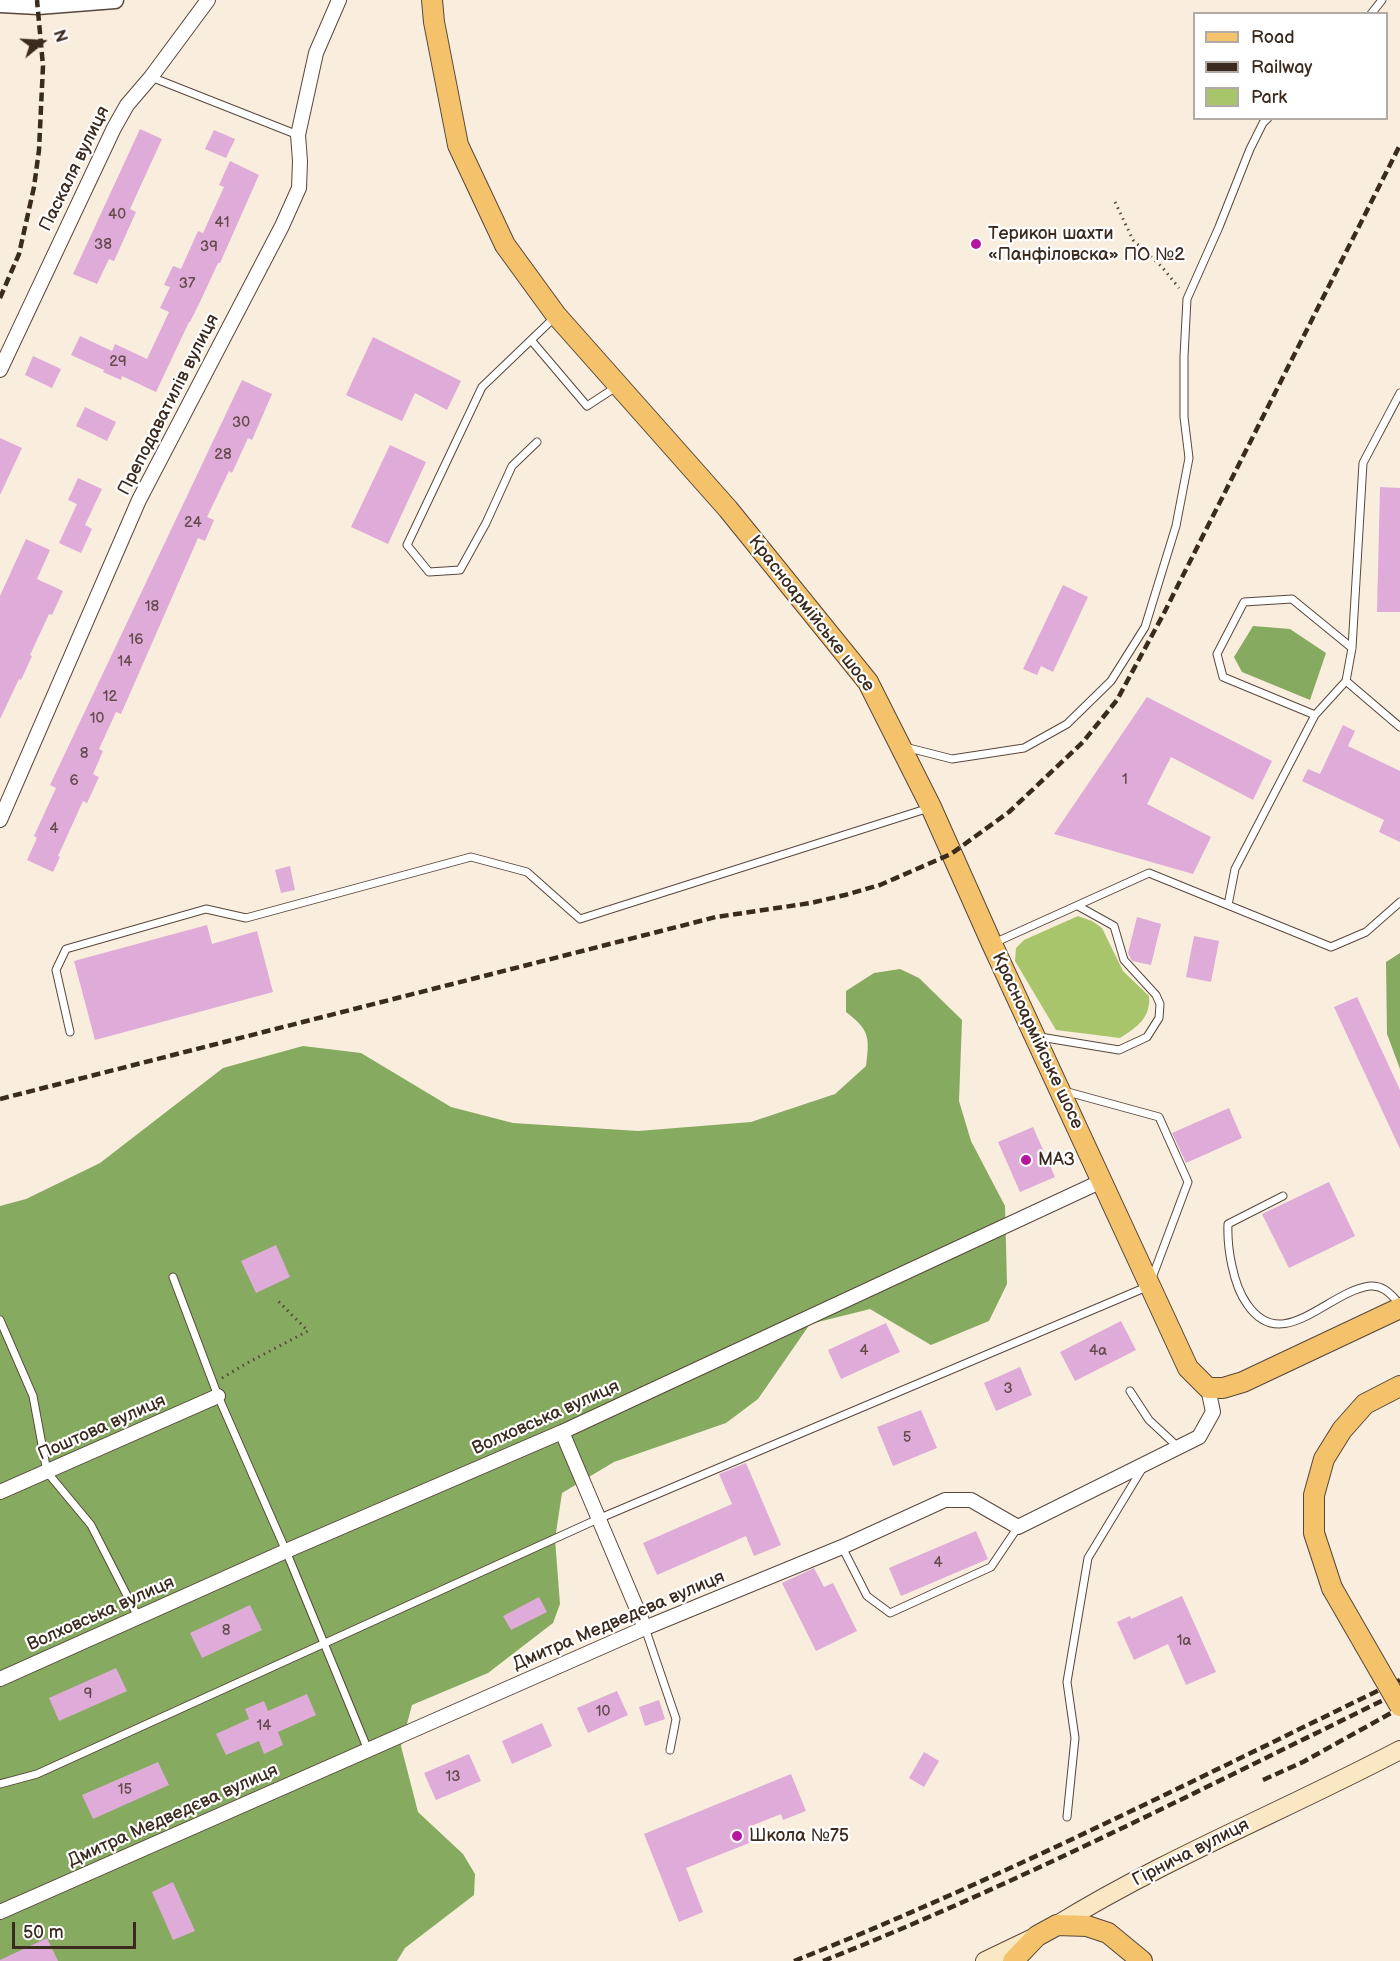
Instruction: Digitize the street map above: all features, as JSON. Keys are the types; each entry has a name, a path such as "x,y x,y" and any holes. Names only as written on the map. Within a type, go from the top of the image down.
{"main road":[{"name":"Красноармійське шосе","path":"432,0 434,22 458,145 505,245 556,315 728,509 868,682 931,807 1188,1368 1208,1388"},
{"path":"1208,1388 1223,1388 1243,1382 1400,1306"},
{"path":"1400,1386 1365,1404 1342,1430 1324,1459 1314,1495 1314,1533 1332,1587 1400,1706"},
{"name":"Гірнича вулиця","path":"985,1961 1037,1936 1086,1907 1226,1834 1400,1750"},
{"path":"1057,1925 1087,1926 1108,1933 1142,1961"},
{"path":"1013,1961 1037,1936"}],"street":[{"path":"0,4 38,6 115,0"},
{"name":"Паскаля вулиця","path":"0,370 126,105 151,77 208,0"},
{"name":"Преподаватилів вулиця","path":"0,820 139,500 282,226 299,188 298,135 316,53 339,0"},
{"name":"Волховська вулиця","path":"0,1680 286,1551 562,1432 1102,1181"},
{"path":"1018,1527 1199,1437 1214,1412 1208,1388"},
{"name":"Поштова вулиця","path":"0,1492 47,1472 215,1390"},
{"path":"562,1432 645,1628"},
{"name":"Дмитра Медведєва вулиця","path":"0,1912 645,1628 842,1547 945,1500 971,1500 1018,1527"}],"lane":[{"path":"1373,12 1382,0"},
{"path":"151,77 298,135"},
{"path":"900,745 952,759 1024,748 1067,723 1111,681 1145,627 1172,537 1189,458 1184,417 1187,299 1250,149 1266,120"},
{"path":"537,442 512,466 486,523 460,570 429,572 407,545 482,387 556,315"},
{"path":"531,340 587,406 620,385"},
{"path":"1228,905 1235,869 1315,715 1346,681 1352,648 1364,463 1400,393"},
{"path":"1315,715 1223,677 1216,654 1244,602 1293,599 1352,648"},
{"path":"1346,681 1400,728"},
{"path":"70,1032 56,970 66,949 206,909 246,918 471,857 527,872 580,919 931,807"},
{"path":"992,944 1149,873 1331,946 1366,932 1400,902"},
{"path":"1034,1036 1119,1050 1147,1037 1159,1018 1158,1000 1124,960 1114,926 1078,906"},
{"path":"0,1784 37,1774 598,1518 1149,1286 1188,1182 1159,1117 1059,1089"},
{"path":"1283,1196 1228,1224 1228,1241 1237,1280 1243,1299 1252,1312 1262,1320 1274,1325 1289,1324 1355,1291 1371,1286 1386,1289 1400,1306"},
{"path":"172,1276 215,1390 286,1551 368,1750"},
{"path":"0,1320 33,1396 47,1472 91,1525 138,1617"},
{"path":"1130,1391 1149,1420 1178,1448"},
{"path":"1067,1817 1075,1738 1067,1682 1088,1558 1144,1464"},
{"path":"842,1547 867,1596 890,1613 991,1567 1018,1527"},
{"path":"645,1628 676,1719 670,1750"}],"path":[{"path":"1115,202 1133,240 1162,267 1187,299"},
{"path":"215,1390 249,1362 308,1331 276,1299"}],"green space":[{"path":"1253,626 1290,629 1326,653 1310,700 1242,672 1234,657"},
{"path":"1078,916 1102,928 1123,971 1149,996 1148,1010 1142,1021 1120,1038 1056,1030 1015,961 1016,948 1024,940"},
{"path":"1400,953 1400,1069 1387,1034 1386,962"},
{"path":"900,969 919,978 962,1020 959,1101 971,1141 1005,1206 1007,1284 989,1321 931,1345 870,1309 810,1324 758,1399 726,1423 614,1462 562,1493 555,1539 560,1604 553,1623 488,1673 412,1705 401,1746 418,1812 463,1854 475,1874 474,1895 405,1948 397,1961 0,1961 0,1206 26,1199 100,1163 223,1068 303,1046 361,1053 451,1107 513,1123 638,1131 751,1122 835,1094 866,1066 868,1047 866,1034 846,1012 846,991 874,973"}],"building":[{"path":"140,129 162,139 130,209 136,212 114,261 109,259 97,284 73,274"},
{"path":"214,130 235,139 226,158 205,149"},
{"path":"230,161 259,175 220,263 156,392 122,376 121,380 71,355 80,336 112,351 115,344 147,359 169,312 160,308 170,287 164,285 173,266 181,269 198,231 203,233 224,187 219,185"},
{"path":"373,337 461,381 447,410 415,393 402,421 346,395"},
{"path":"33,356 61,369 52,388 25,375"},
{"path":"242,380 272,394 252,440 248,438 232,473 229,471 207,517 214,520 205,541 198,538 121,714 116,712 99,749 103,751 93,774 99,777 87,803 83,801 53,872 27,860 37,838 34,836 56,788 50,785"},
{"path":"85,407 116,422 107,441 76,426"},
{"path":"0,438 22,448 0,495"},
{"path":"390,445 426,462 388,544 351,527"},
{"path":"78,478 102,489 85,525 92,529 81,553 59,543 77,504 68,500"},
{"path":"1380,487 1400,488 1400,612 1377,612"},
{"path":"26,539 50,550 37,579 63,591 52,615 49,614 21,680 19,679 0,719 0,596"},
{"path":"1063,585 1088,597 1053,672 1041,666 1037,675 1023,669"},
{"path":"1147,697 1272,761 1253,800 1171,757 1147,804 1211,837 1193,874 1054,834"},
{"path":"1343,725 1355,731 1348,746 1400,771 1400,842 1379,832 1384,820 1302,781 1308,769 1320,774"},
{"path":"290,866 295,890 281,893 275,870"},
{"path":"1137,917 1161,924 1151,965 1132,961 1128,953"},
{"path":"207,925 212,944 257,931 273,992 95,1040 74,961"},
{"path":"1194,936 1219,941 1211,982 1186,977"},
{"path":"1357,997 1400,1090 1400,1149 1334,1007"},
{"path":"1229,1108 1242,1138 1186,1163 1172,1133"},
{"name":"МАЗ","path":"1033,1127 1055,1177 1020,1192 998,1142"},
{"path":"1329,1182 1355,1236 1289,1268 1262,1214"},
{"path":"276,1245 290,1277 256,1293 241,1261"},
{"path":"1121,1321 1136,1350 1075,1381 1060,1352"},
{"path":"886,1323 900,1352 841,1379 828,1350"},
{"path":"1020,1367 1032,1395 996,1411 984,1383"},
{"path":"921,1410 937,1448 893,1466 877,1427"},
{"path":"746,1463 781,1545 754,1556 746,1536 657,1575 643,1543 732,1504 719,1474"},
{"path":"976,1531 988,1559 901,1596 889,1568"},
{"path":"814,1568 824,1587 833,1583 857,1631 816,1651 782,1583"},
{"path":"1182,1596 1216,1672 1186,1685 1168,1644 1134,1660 1117,1622 1130,1616 1131,1619"},
{"path":"539,1597 547,1612 511,1630 503,1616"},
{"path":"250,1605 262,1630 202,1658 190,1633"},
{"path":"116,1668 127,1691 59,1721 49,1698"},
{"path":"617,1691 628,1715 588,1733 577,1708"},
{"path":"307,1694 316,1715 278,1732 283,1745 264,1754 259,1741 226,1755 216,1734 249,1719 245,1709 264,1701 268,1711"},
{"path":"659,1700 665,1719 645,1726 639,1707"},
{"path":"542,1723 552,1746 512,1764 502,1741"},
{"path":"924,1752 939,1761 924,1787 909,1778"},
{"path":"469,1754 481,1781 436,1800 424,1773"},
{"path":"158,1762 169,1785 93,1819 82,1795"},
{"path":"791,1774 806,1811 783,1820 781,1814 751,1826 757,1840 686,1868 703,1912 679,1922 644,1834"},
{"path":"173,1882 195,1931 173,1940 152,1892"},
{"path":"47,1938 58,1961 0,1961 0,1960"}],"railway":[{"path":"0,298 19,254 34,187 39,150 43,66 37,0"},
{"path":"0,1099 716,917 811,903 845,895 880,885 951,854 1009,812 1083,742 1117,700 1163,615 1400,145"},
{"path":"794,1961 1024,1862 1400,1680"},
{"path":"823,1961 897,1931 1042,1866 1400,1692"},
{"path":"1263,1780 1303,1762 1400,1708"}],"place":[{"name":"Терикон шахти «Панфiловска» ПО №2","path":"976,244"},
{"name":"МАЗ","path":"1026,1160"},
{"name":"Школа №75","path":"737,1836"}]}
